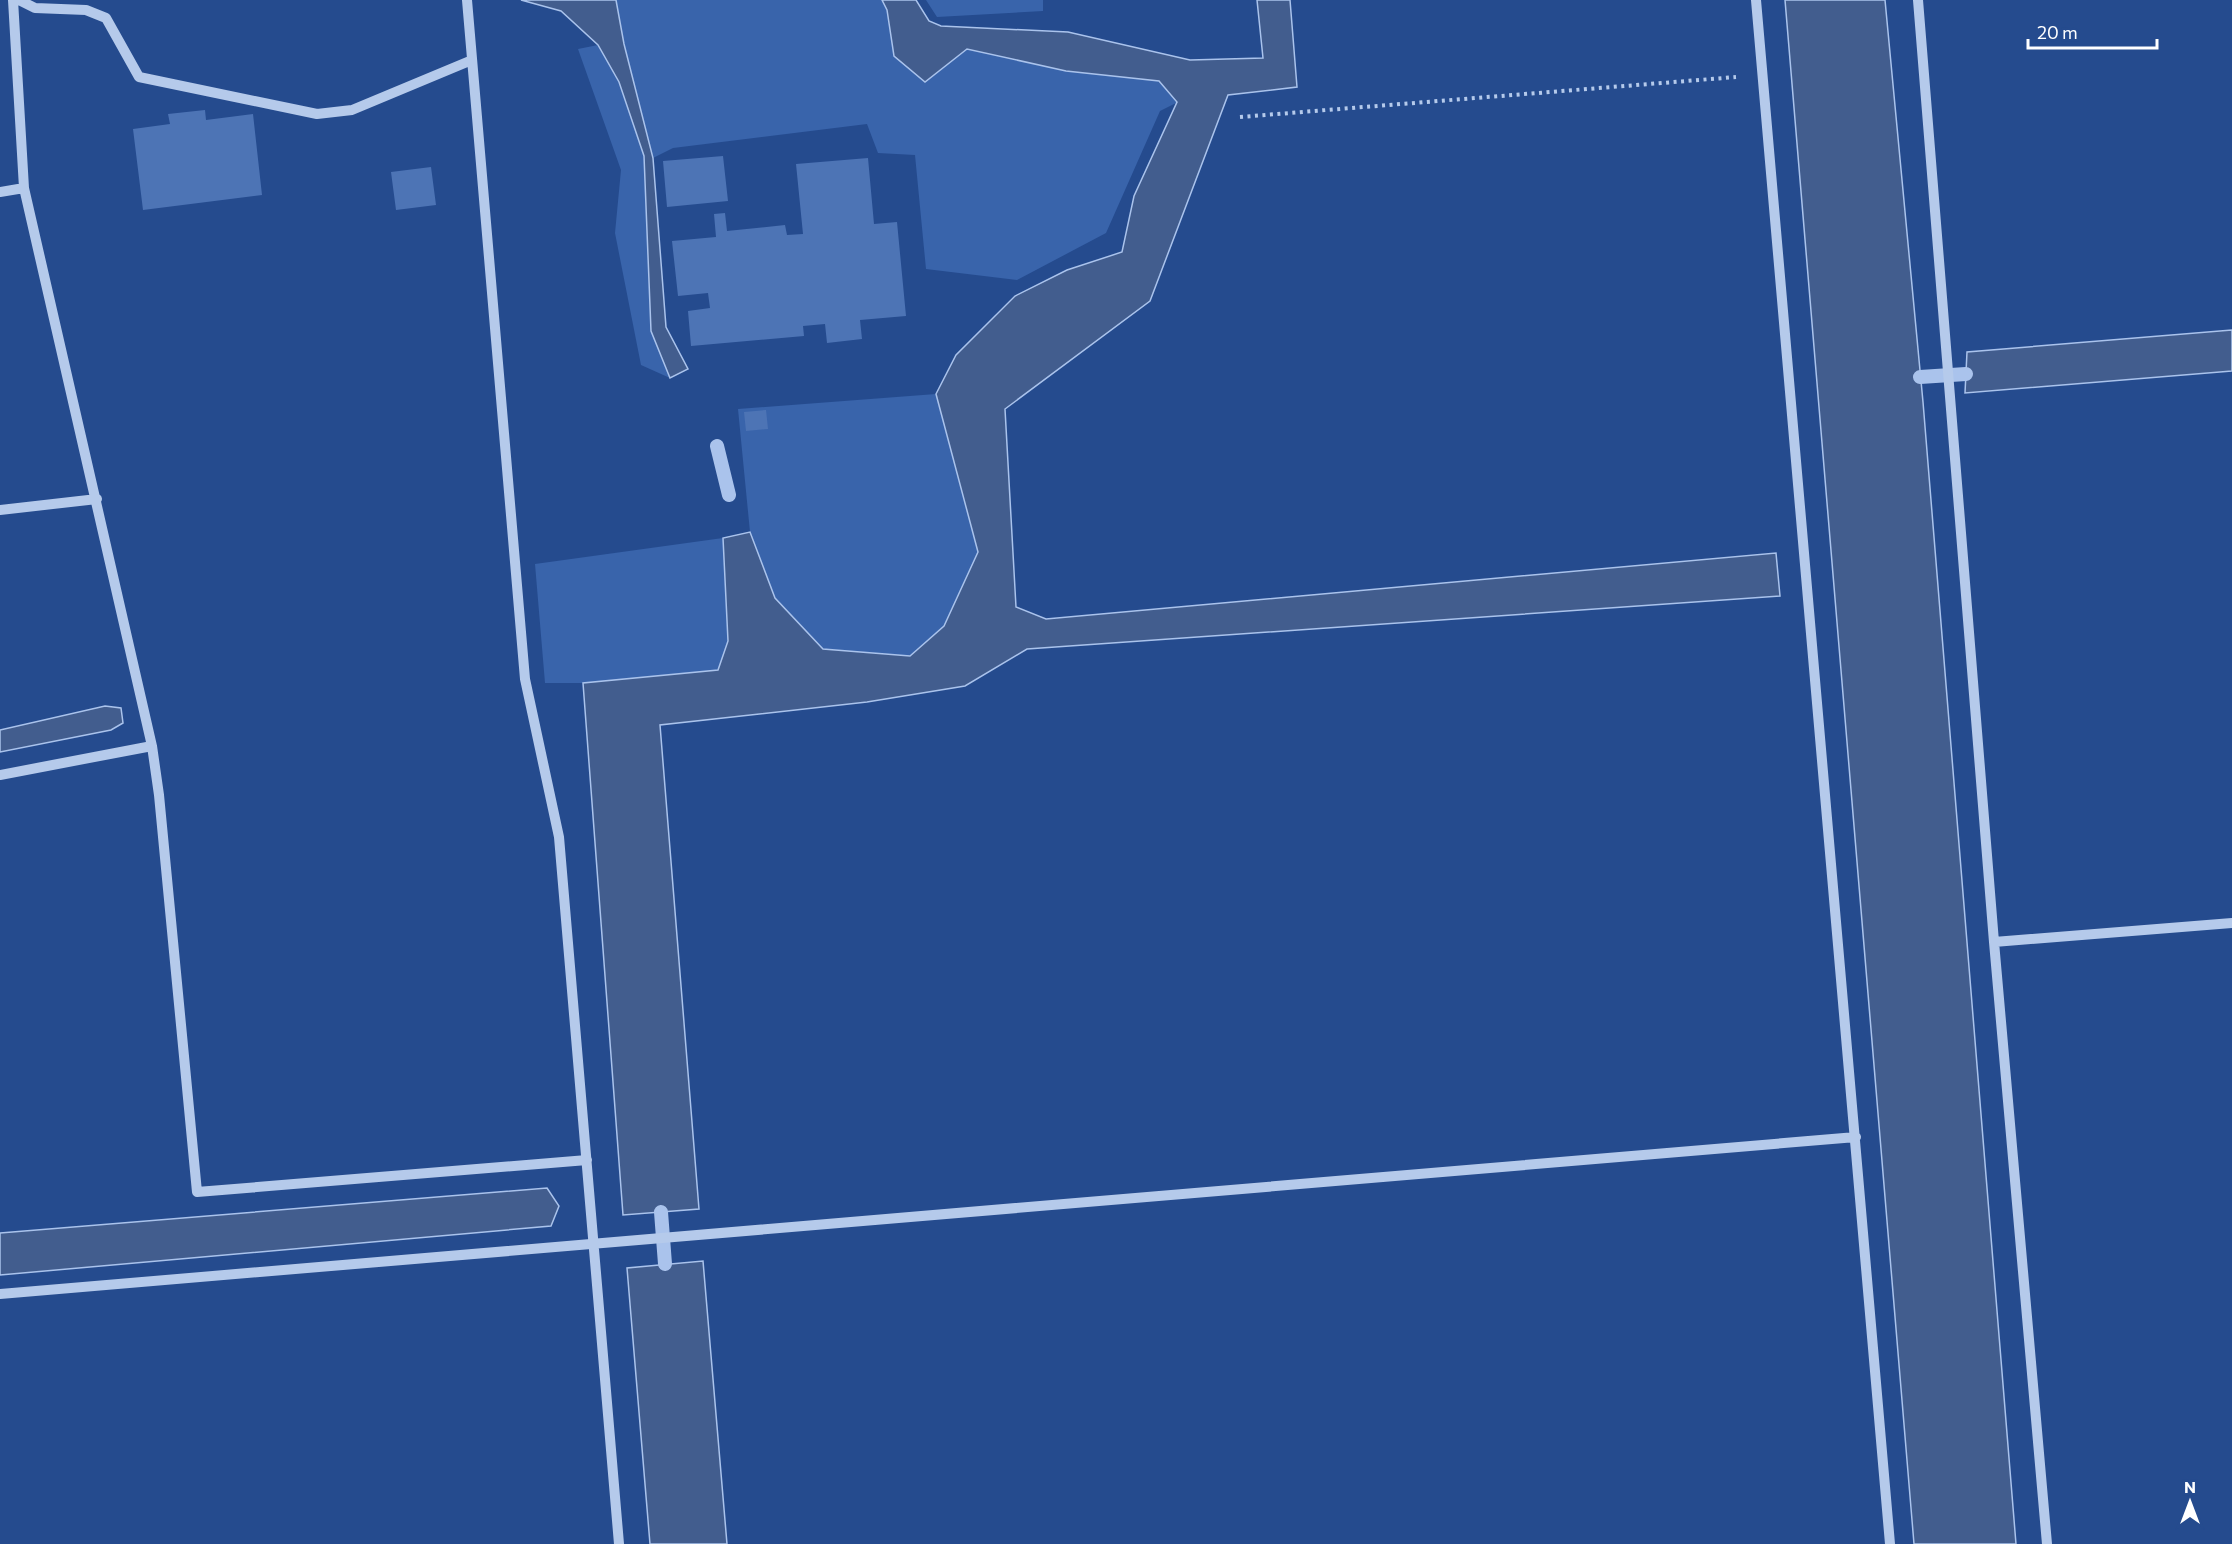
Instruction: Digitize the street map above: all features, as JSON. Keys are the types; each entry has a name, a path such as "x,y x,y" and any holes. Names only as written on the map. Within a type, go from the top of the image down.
{"street":[{"path":"13,0 24,188 152,746 159,795 197,1191 587,1160"},
{"path":"19,0 35,8 86,10 106,18 139,76 317,114 352,110 472,60"},
{"path":"467,0 525,679 559,837 618,1544"},
{"path":"1756,0 1890,1544"},
{"path":"1918,0 1994,942 2047,1544"},
{"path":"0,192 24,188"},
{"path":"0,510 97,499"},
{"path":"0,775 152,746"},
{"path":"1994,942 2232,923"},
{"path":"0,1294 1856,1137"}],"path":[{"path":"1240,117 1763,75"}],"shaded area":[{"path":"521,0 616,0 624,44 653,158 666,327 688,369 670,378 651,331 644,156 619,82 598,45 561,11"},
{"path":"616,0 882,0 887,10 894,56 967,49 1066,71 1159,81 1178,102 1160,111 1106,233 1017,280 926,269 915,155 878,153 867,124 673,148 653,158 624,44"},
{"path":"882,0 916,0 929,21 941,26 1068,32 1190,60 1263,58 1257,0 1290,0 1297,87 1228,95 1150,301 1005,409 1016,607 1046,619 1776,553 1780,596 1027,649 965,686 867,702 660,725 699,1209 623,1215 583,683 718,670 728,641 723,538 750,532 775,598 823,649 910,656 944,626 978,552 936,394 956,355 1015,296 1067,270 1122,252 1134,196 1177,102 1159,81 1066,71 967,49 925,82 894,56 887,10"},
{"path":"926,0 1043,0 1043,11 937,17"},
{"path":"1785,0 1885,0 1923,402 2016,1544 1914,1544"},
{"path":"598,45 619,82 644,156 651,331 670,378 641,365 615,233 621,170 578,49"},
{"path":"2232,330 2232,371 1965,393 1967,352"},
{"path":"936,394 979,553 944,626 910,656 823,649 775,598 750,532 738,409"},
{"path":"723,538 728,641 718,670 583,683 545,683 535,564"},
{"path":"105,706 121,708 123,723 111,730 0,752 0,730"},
{"path":"547,1188 559,1206 551,1226 0,1275 0,1233"},
{"path":"703,1261 727,1544 650,1544 627,1268"}],"building":[{"path":"205,110 206,120 253,114 262,195 143,210 133,129 170,124 168,114"},
{"path":"723,156 728,201 667,207 663,161"},
{"path":"868,158 874,224 897,222 906,316 860,320 862,339 827,343 825,324 803,326 804,336 691,346 688,311 710,308 708,293 678,296 672,241 716,237 714,214 725,213 727,231 785,225 787,235 803,234 796,164"},
{"path":"431,167 436,205 396,210 391,172"},
{"path":"766,410 768,429 746,431 744,412"}],"waterway":[{"path":"1920,377 1966,374"},
{"path":"717,446 729,495"},
{"path":"661,1212 665,1264"}]}
